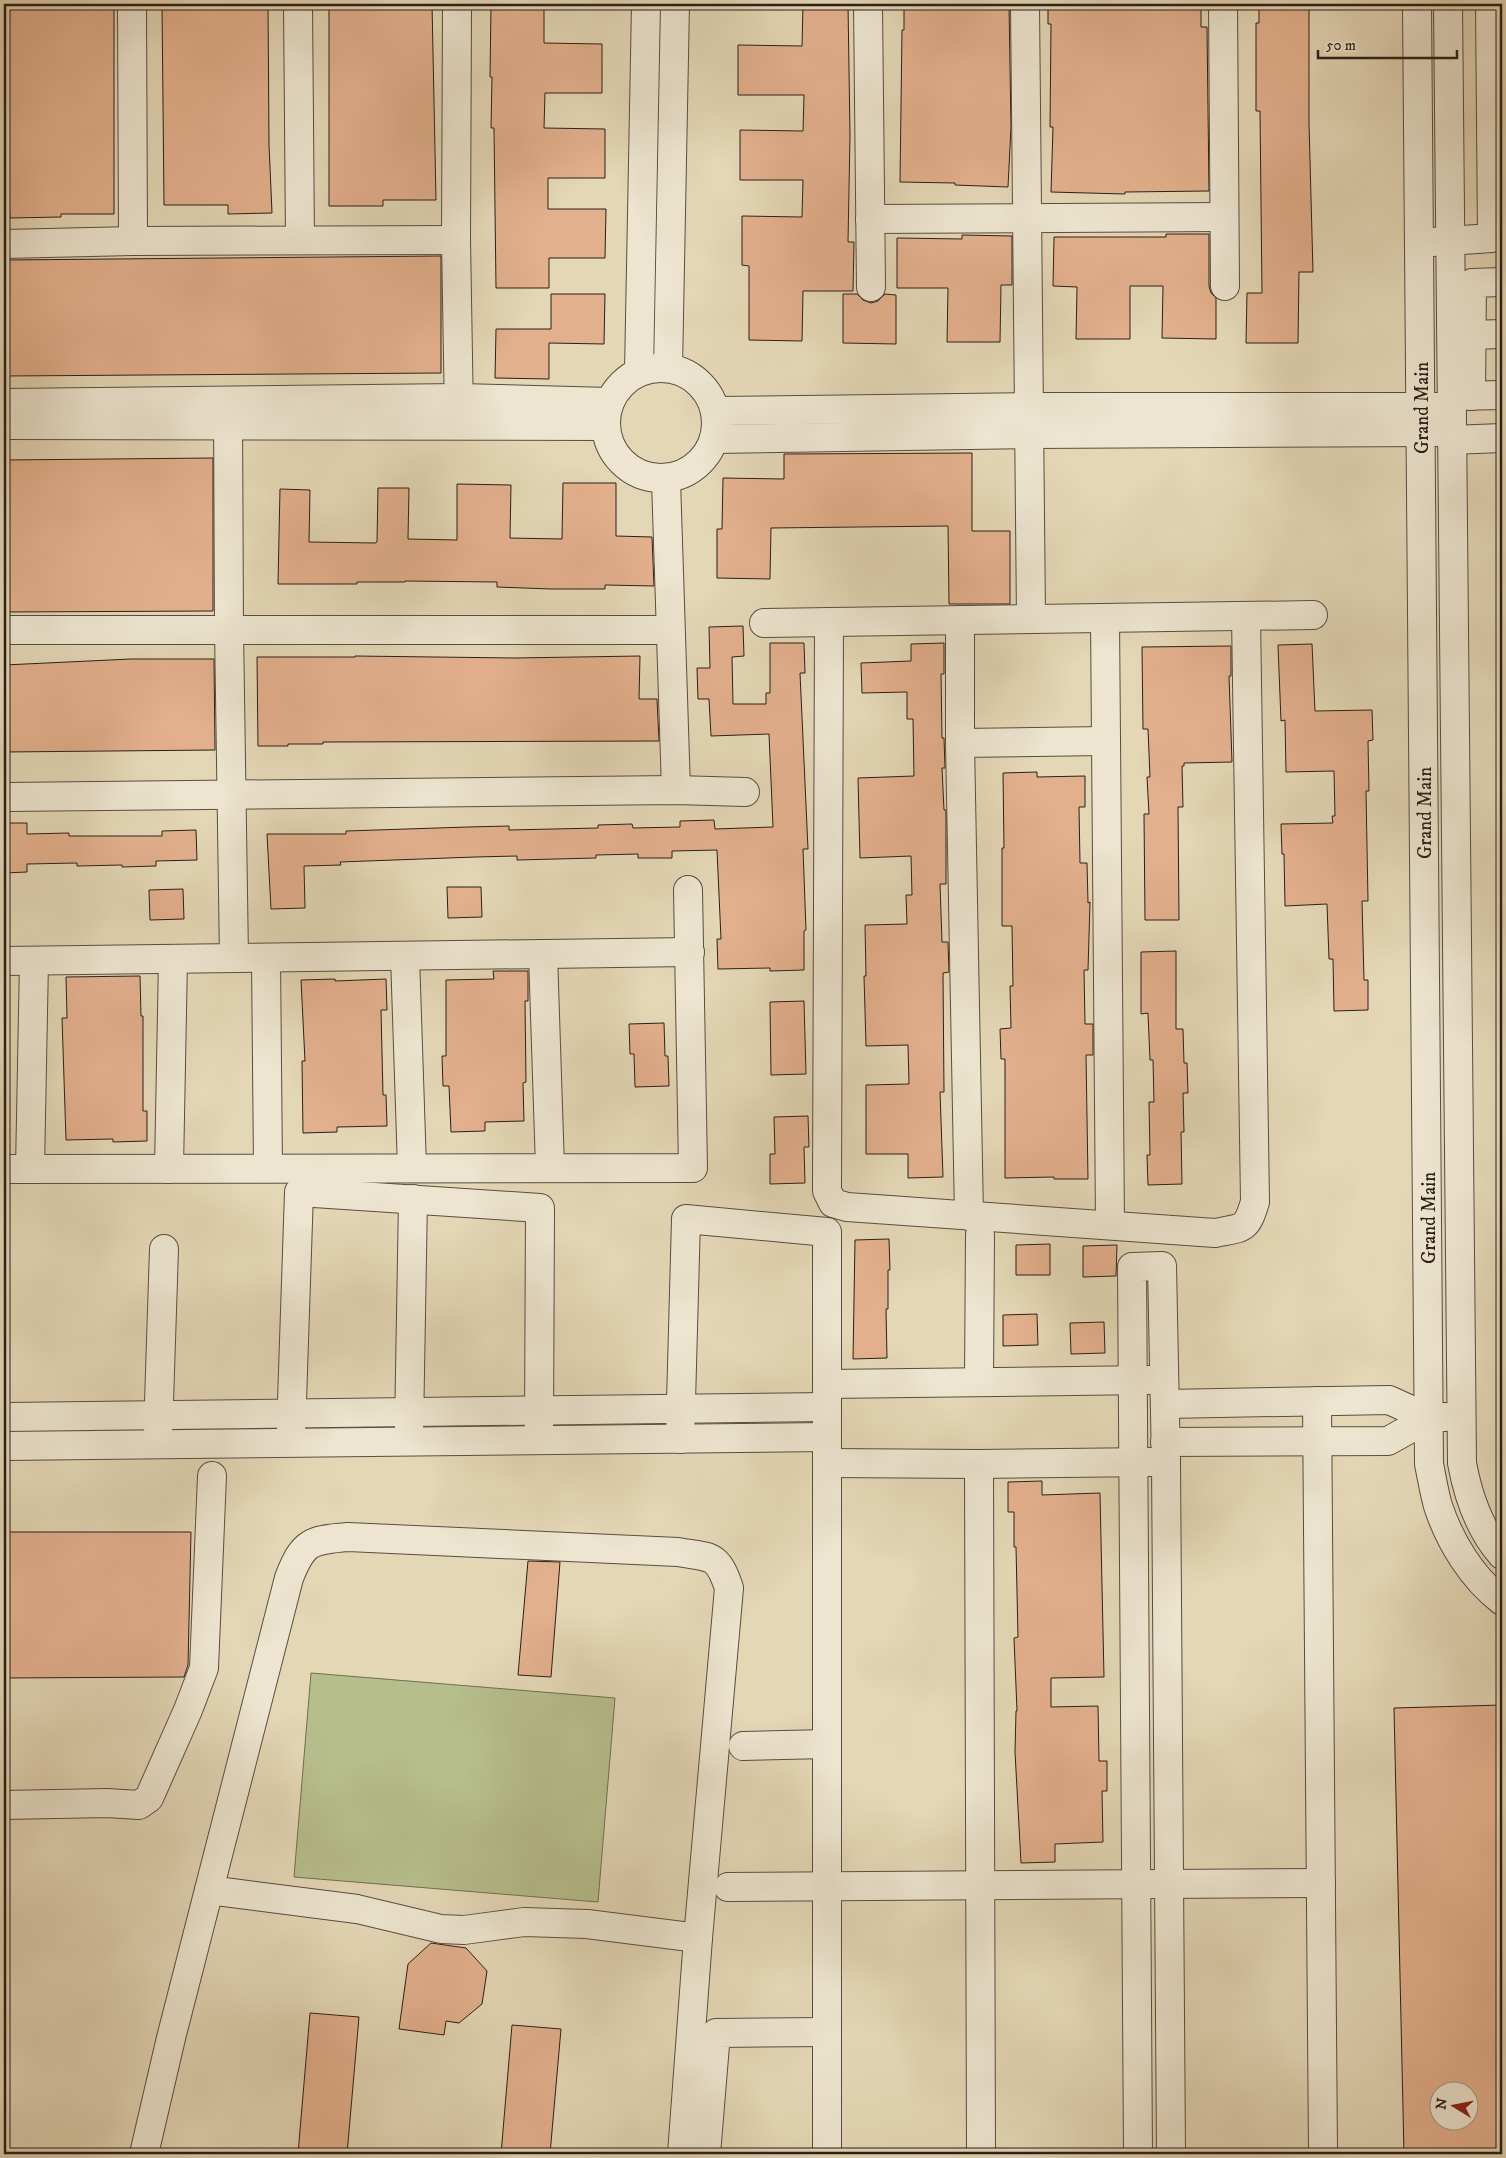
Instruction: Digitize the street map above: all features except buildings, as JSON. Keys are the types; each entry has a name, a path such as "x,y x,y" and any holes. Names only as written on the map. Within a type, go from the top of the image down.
{"street":[{"path":"132,4 133,241"},
{"path":"298,4 300,240"},
{"path":"457,4 456,240 459,411"},
{"path":"639,372 646,4"},
{"path":"668,368 675,4"},
{"path":"868,4 871,287"},
{"path":"1025,4 1031,619"},
{"path":"1223,4 1225,286"},
{"name":"Grand Main","path":"1417,4 1430,1464 1438,1506 1454,1543 1472,1572 1502,1601"},
{"name":"Grand Main","path":"1448,4 1450,241 1455,414 1462,1462 1466,1488 1477,1516 1495,1547 1502,1555"},
{"path":"1419,244 1492,238 1490,4"},
{"path":"870,219 1224,217"},
{"path":"4,244 133,241 456,240"},
{"path":"1455,414 1471,335 1472,283 1502,282"},
{"path":"1471,335 1502,334"},
{"path":"653,368 668,368 684,373 698,382 709,396 715,411 716,425 714,439 706,456 693,469 666,480 642,476 628,468 616,456 608,442 608,414 622,384 639,372 653,368"},
{"path":"714,439 1030,434 1323,420 1421,419 1455,414 1502,395"},
{"path":"4,403 228,412 459,411 608,414"},
{"path":"715,411 1030,408 1323,420"},
{"path":"4,425 228,412"},
{"path":"228,412 234,958"},
{"path":"1455,414 1502,438"},
{"path":"666,480 676,790"},
{"path":"764,623 1313,615"},
{"path":"829,622 827,1191 833,1203 847,1207 974,1225 1110,1226 1216,1233 1242,1228 1249,1223 1255,1202 1246,616"},
{"path":"1105,618 1110,1226"},
{"path":"960,620 960,744 979,1382"},
{"path":"4,630 670,630"},
{"path":"960,744 1106,741"},
{"path":"4,797 676,790 745,792"},
{"path":"4,1169 693,1168 688,890"},
{"path":"4,961 690,952"},
{"path":"543,954 550,1168"},
{"path":"406,956 412,1168"},
{"path":"266,958 268,1168"},
{"path":"169,1169 173,959"},
{"path":"30,1169 34,961"},
{"path":"291,1443 299,1192 540,1208 539,1440"},
{"path":"409,1441 414,1199"},
{"path":"680,1439 686,1219 827,1232 827,2154"},
{"path":"158,1444 164,1249"},
{"path":"1138,2154 1132,1267 1162,1266 1166,1452 1171,2154"},
{"path":"1429,1418 1388,1441 1318,1441 1166,1452 1134,1462 980,1464 680,1439 13,1446 13,1417 681,1409 979,1382 1133,1380 1164,1392 1317,1401 1388,1400 1429,1418 1462,1417"},
{"path":"1317,1401 1323,2154"},
{"path":"980,1464 981,2154"},
{"path":"4,1805 107,1803 138,1805 149,1798 188,1710 204,1668 212,1476"},
{"path":"144,2154 208,1890 289,1578 298,1555 309,1545 329,1539 348,1537 678,1552 712,1558 722,1568 729,1588 698,1938 682,2154"},
{"path":"743,1746 827,1744"},
{"path":"728,1886 1321,1883"},
{"path":"208,1890 357,1909 441,1929 464,1930 524,1922 587,1924 698,1938"},
{"path":"706,2154 716,2033 827,2032"}],"green space":[{"path":"311,1673 615,1698 598,1902 294,1877"}]}
